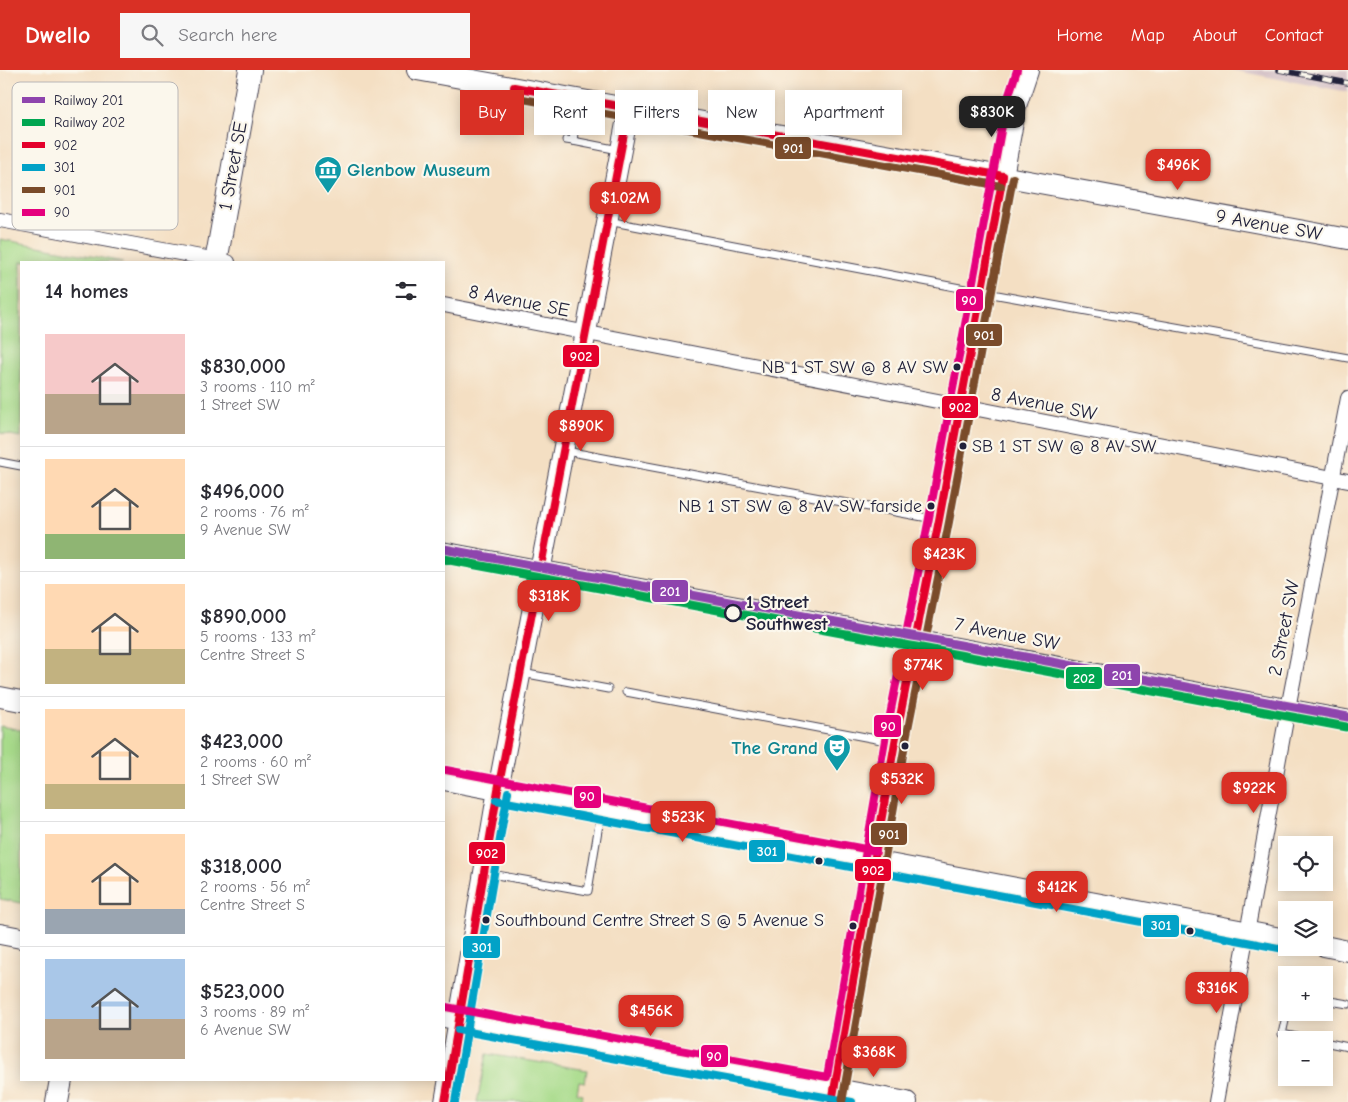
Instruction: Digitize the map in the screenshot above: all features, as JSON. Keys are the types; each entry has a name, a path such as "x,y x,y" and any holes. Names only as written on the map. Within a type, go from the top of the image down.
{"main road":[{"name":"1 Street SE","path":"220,261 250,70"},
{"name":"9 Avenue SW","path":"417,70 534,91"},
{"path":"1016,106 1018,70"},
{"path":"833,1095 895,742 939,520 1002,176 1016,106 1028,70"},
{"name":"9 Avenue SW","path":"698,121 1348,239"},
{"path":"445,1102 452,1018 485,873 498,790 624,135"},
{"path":"0,697 20,701"},
{"path":"445,780 1278,937"},
{"path":"0,934 20,938"},
{"path":"1333,948 1348,950"},
{"path":"452,1018 833,1095 907,1102"},
{"path":"57,1102 61,1081"}],"street":[{"path":"52,230 215,261"},
{"name":"8 Avenue SE","path":"445,305 587,333"},
{"name":"8 Avenue SW","path":"587,333 1348,481"},
{"name":"2 Street SW","path":"1216,1102 1289,702 1348,398"}],"lane":[{"path":"570,135 569,140 621,151"},
{"path":"608,221 980,292 1348,358"},
{"path":"564,451 939,520"},
{"path":"0,462 20,466"},
{"name":"7 Avenue SW","path":"445,546 1348,714"},
{"path":"522,673 608,689"},
{"path":"626,692 895,742"},
{"path":"485,873 588,892 602,810"},
{"path":"1333,1002 1348,1004"},
{"path":"1333,1044 1348,1047"}],"shaded area":[{"path":"1231,70 1348,70 1348,92"}],"green space":[{"path":"0,239 118,261 20,261 20,437 0,433"},
{"path":"0,726 20,730 20,903 0,899"},
{"path":"487,1054 587,1070 585,1082 579,1081 577,1093 583,1094 581,1102 477,1102"}],"railway":[{"path":"1279,70 1348,83"}],"rail line":[{"name":"201","path":"445,549 1348,717"},
{"name":"202","path":"445,559 1346,727"}],"transit line":[{"name":"90","path":"446,1007 827,1077 885,740 929,518 1006,104 1017,70"},
{"name":"902","path":"514,87 1003,176"},
{"name":"901","path":"524,99 1001,186"},
{"name":"902","path":"445,1102 498,790 624,135"},
{"name":"902","path":"832,1102 895,742 939,520 1003,176"},
{"name":"901","path":"842,1102 905,744 949,522 1013,178"},
{"name":"90","path":"446,770 876,851"},
{"name":"301","path":"455,1102 508,792"},
{"name":"301","path":"496,800 1278,948"},
{"name":"301","path":"458,1030 852,1102"}],"place":[{"name":"Glenbow Museum","path":"328,194"},
{"name":"NB 1 ST SW @ 8 AV SW","path":"957,367"},
{"name":"SB 1 ST SW @ 8 AV SW","path":"963,446"},
{"name":"NB 1 ST SW @ 8 AV SW farside","path":"931,506"},
{"name":"1 Street Southwest","path":"733,613"},
{"name":"The Grand","path":"837,772"},
{"name":"Southbound Centre Street S @ 5 Avenue S","path":"486,920"}]}
